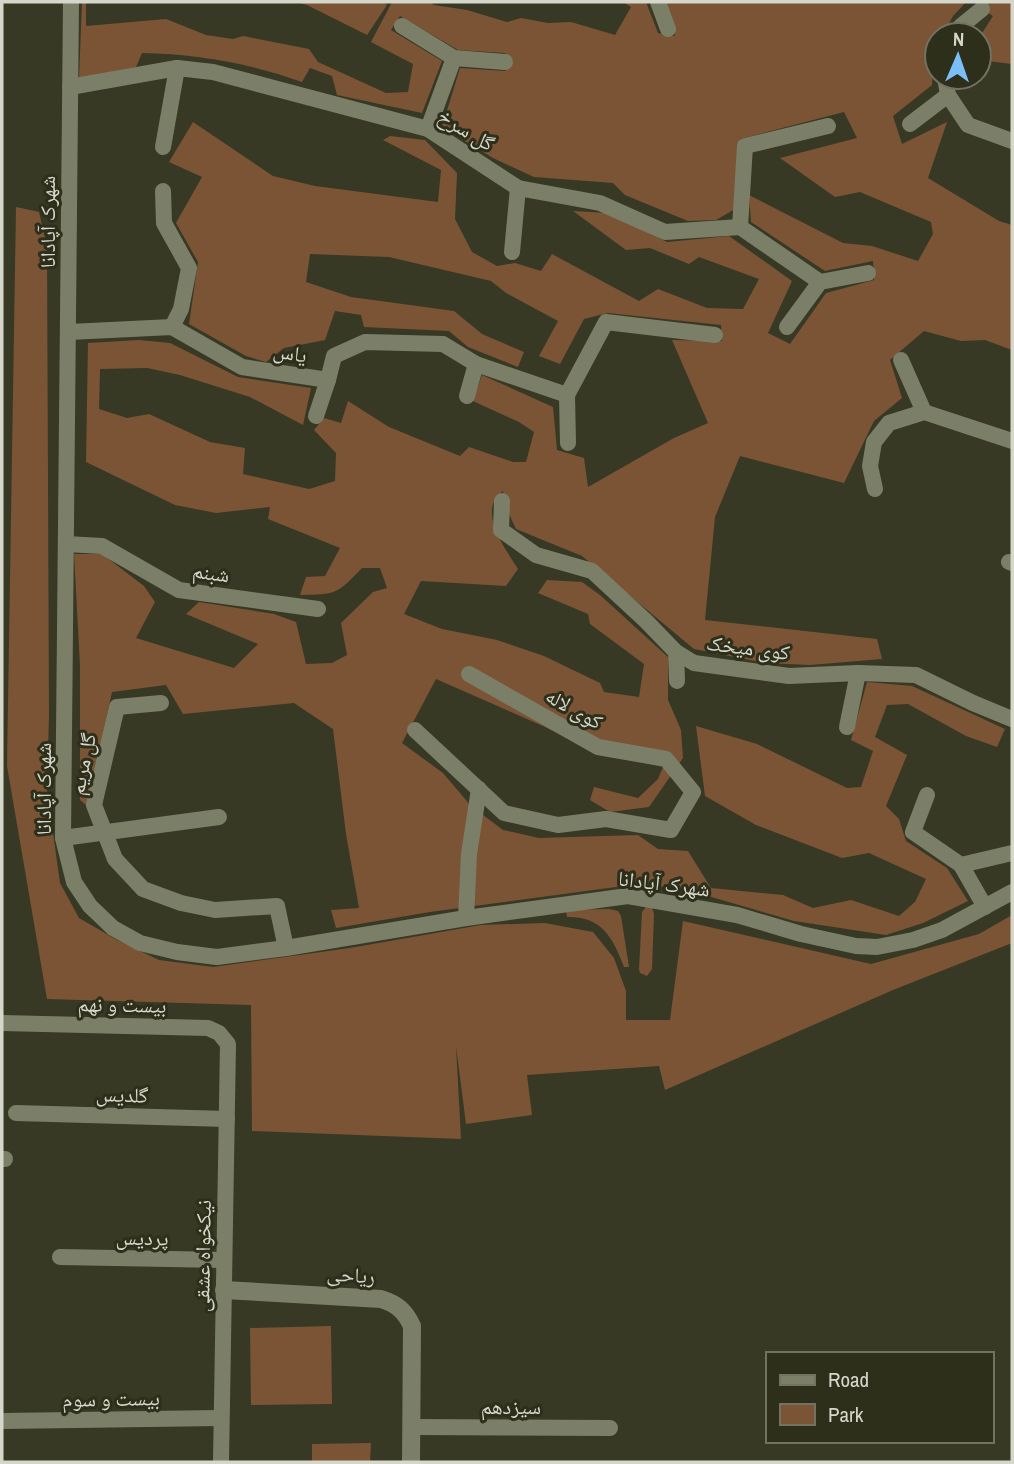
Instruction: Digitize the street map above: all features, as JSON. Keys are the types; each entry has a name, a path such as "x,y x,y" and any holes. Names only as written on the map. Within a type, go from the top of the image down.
{"street":[{"name":"شهرک آپادانا","path":"71,2 63,838 74,882 90,906 113,928 140,943 177,952 217,957 628,896 737,915 801,934 856,946 877,947 913,940 942,930 1012,892"},
{"path":"658,2 668,29"},
{"path":"967,21 982,9"},
{"path":"402,26 454,58 505,62"},
{"path":"428,129 454,58"},
{"name":"گل سرخ","path":"70,87 177,68 213,72 428,129 518,188 600,203 665,232 740,228"},
{"path":"163,147 177,68"},
{"path":"948,91 968,125 1012,142"},
{"path":"910,124 948,95"},
{"path":"820,282 740,228 745,146 828,125"},
{"path":"512,253 518,188"},
{"path":"69,332 172,327 181,309 189,268 164,223 163,191"},
{"path":"787,327 820,282 868,272"},
{"path":"568,443 567,395 606,322 715,335"},
{"name":"یاس","path":"172,327 242,367 328,380 334,356 365,342 443,344 476,364 567,395"},
{"path":"901,360 924,412"},
{"path":"467,396 476,364"},
{"path":"317,416 328,380"},
{"path":"875,489 870,466 874,442 889,423 924,412 1012,441"},
{"name":"کوی میخک","path":"502,501 501,530 536,555 592,571 676,652 694,663 789,676 858,673 916,675 1012,719"},
{"name":"شبنم","path":"66,544 102,546 180,590 318,609"},
{"path":"676,652 677,681"},
{"path":"847,727 858,673"},
{"name":"کوی لاله","path":"415,730 504,813 558,825 606,819 671,830 693,792 666,759 598,747 469,674"},
{"name":"گل مریم","path":"161,703 117,707 94,805 115,859 144,889 181,903 215,910 277,906 286,948"},
{"path":"466,918 469,854 479,789"},
{"path":"927,795 913,832 961,864 985,907"},
{"path":"63,838 219,817"},
{"path":"961,864 1012,853"},
{"name":"بیست و نهم","path":"2,1023 208,1028 223,1037 228,1044 228,1051"},
{"name":"نیکخواه عشقی","path":"221,1462 228,1051"},
{"name":"گلدیس","path":"16,1112 227,1119"},
{"name":"پردیس","path":"60,1257 224,1260"},
{"name":"ریاحی","path":"224,1290 381,1299 400,1307 407,1314 412,1326 411,1462"},
{"name":"بیست و سوم","path":"2,1421 221,1418"},
{"name":"سیزدهم","path":"411,1427 610,1428"}],"green space":[{"path":"82,2 86,2 86,26 166,19 206,35 233,39 243,36 309,49 318,62 386,93 408,92 413,64 371,42 392,2 430,2 507,22 521,18 548,23 571,22 615,35 631,7 623,2 646,2 658,33 675,36 665,2 966,2 950,21 923,21 924,91 893,116 902,144 947,122 928,178 999,221 1012,225 1012,350 985,340 961,341 924,331 890,360 902,398 874,421 844,483 740,456 715,517 705,620 877,639 882,659 810,665 765,663 694,649 582,556 516,529 507,510 503,491 495,499 492,519 500,540 518,569 506,586 421,581 404,614 442,629 497,640 544,656 600,683 604,692 639,697 644,664 590,624 588,614 538,593 547,580 582,582 668,657 668,700 681,730 683,758 649,807 610,812 590,800 594,787 638,798 658,779 664,765 586,748 436,679 402,743 443,773 471,806 503,830 539,838 638,835 658,849 688,851 711,888 783,895 813,908 851,900 899,916 915,902 926,879 869,853 842,858 756,825 705,796 696,726 757,744 847,788 861,787 873,751 851,740 867,682 912,686 1005,729 997,747 966,736 908,704 887,705 875,737 907,755 886,806 899,819 906,841 947,868 968,901 923,923 886,935 794,921 684,889 638,884 430,912 336,928 331,910 359,908 346,834 333,729 294,703 183,714 166,685 112,692 87,806 80,800 80,665 74,554 102,554 144,586 155,602 136,638 234,668 258,644 186,614 199,602 274,614 296,622 306,664 332,663 347,655 341,623 373,592 387,588 380,568 362,568 335,591 300,595 306,577 325,576 340,548 268,519 270,507 216,513 175,505 86,462 88,343 139,340 170,343 238,377 311,388 303,425 250,397 180,375 147,368 100,369 99,409 127,418 149,414 210,442 245,448 243,474 309,489 335,481 336,453 314,430 324,418 341,423 348,401 389,427 460,456 469,447 513,462 526,462 534,432 519,422 473,401 482,375 553,407 557,450 584,458 588,487 674,438 708,423 672,340 722,341 721,325 608,313 584,319 560,364 539,356 558,321 506,293 491,281 389,257 310,254 306,282 351,297 454,311 482,334 524,352 518,367 468,347 449,331 364,327 361,315 335,311 325,340 284,348 266,362 246,356 189,324 198,262 176,223 202,177 169,162 193,122 273,176 315,186 438,202 441,170 383,140 390,136 425,140 457,173 455,219 472,252 497,266 515,263 541,271 552,254 639,301 658,289 707,308 743,309 759,279 699,257 689,264 650,248 626,250 573,211 607,213 667,242 729,236 792,281 768,333 790,344 826,293 874,280 873,261 825,271 751,222 749,195 843,243 872,246 918,261 933,234 931,222 860,192 835,197 780,158 857,138 844,112 740,139 735,209 716,220 688,221 625,195 613,183 534,177 493,158 442,127 460,68 505,71 513,61 505,53 458,50 400,16 391,30 442,61 422,113 337,95 332,76 310,68 302,82 243,65 183,55 142,53 136,67 79,79"},
{"path":"295,2 383,2 387,5 367,35 307,5"},
{"path":"980,2 1012,2 1012,64 993,62 993,21 990,21 993,16 982,9"},
{"path":"16,207 39,212 47,247 47,790 60,883 79,918 159,960 213,967 350,948 481,925 545,923 593,932 614,958 626,991 626,1020 670,1020 683,921 871,964 979,934 1012,915 1012,943 893,990 665,1090 659,1066 527,1075 532,1115 466,1124 456,1046 461,1139 252,1131 251,1005 47,999 7,766"},
{"path":"646,907 652,907 654,914 652,969 647,976 640,973 639,969 642,912"},
{"path":"566,910 618,911 621,916 629,967 624,967 610,938 598,925 589,920 567,917"},
{"path":"331,1326 332,1404 251,1405 250,1328"},
{"path":"371,1443 370,1462 312,1462 312,1444"}]}
